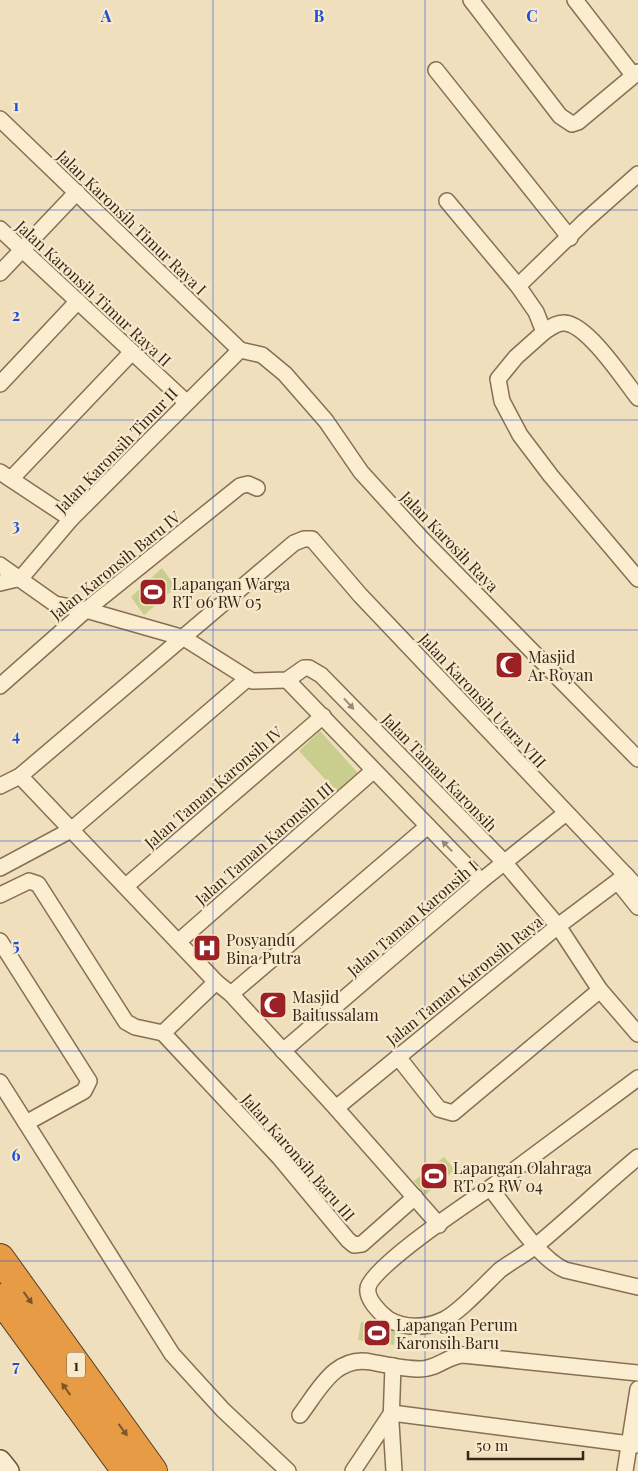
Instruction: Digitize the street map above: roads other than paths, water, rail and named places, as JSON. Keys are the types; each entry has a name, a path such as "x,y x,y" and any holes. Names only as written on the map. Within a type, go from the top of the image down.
{"highway":[{"name":"1","path":"0,1258 153,1471"},
{"name":"1","path":"0,1298 126,1471"}],"street":[{"path":"471,0 560,116 572,124 578,122 636,73 574,0"},
{"path":"436,70 570,238"},
{"name":"Jalan Karonsih Timur Raya I","path":"0,119 240,350"},
{"path":"518,286 570,238 585,221 638,174"},
{"path":"0,273 77,192"},
{"path":"447,201 518,286 536,312 544,332"},
{"name":"Jalan Karonsih Timur Raya II","path":"0,229 186,402"},
{"path":"0,384 78,302"},
{"path":"638,398 603,355 578,329 564,323 558,324 544,332 516,357 498,379 502,401 520,434 551,476 638,579"},
{"name":"Jalan Karonsih Timur II","path":"21,578 71,519 240,350"},
{"name":"Jalan Karosih Raya","path":"240,350 262,355 290,381 326,421 361,472 422,539 638,759"},
{"path":"71,519 6,476 132,352"},
{"name":"Jalan Karonsih Baru IV","path":"0,686 86,610 240,486 248,484 257,488"},
{"name":"Jalan Karonsih Utara VIII","path":"184,638 294,543 304,539 312,539 360,595 566,813 622,878 638,888"},
{"name":"Jalan Taman Karonsih","path":"0,565 21,578 30,587 55,604 86,610 184,638 247,679 258,682 288,680 304,668 309,668 321,675 504,862 558,926 600,990 638,1034"},
{"path":"0,583 21,578"},
{"path":"0,786 20,776 184,638"},
{"path":"0,868 71,830 247,679"},
{"path":"288,680 373,771 481,881"},
{"name":"Jalan Taman Karonsih IV","path":"126,886 323,716"},
{"name":"Jalan Taman Karonsih III","path":"178,942 373,771"},
{"path":"20,776 216,982 231,994 439,1224"},
{"name":"Jalan Taman Karonsih I","path":"283,1051 481,881 566,813"},
{"path":"231,994 428,826"},
{"path":"622,878 638,907"},
{"name":"Jalan Taman Karonsih Raya","path":"336,1108 558,926 622,878"},
{"path":"0,895 29,882 38,884 126,1022 135,1027 163,1033 216,982"},
{"path":"0,941 89,1081 84,1090 28,1121"},
{"path":"398,1057 440,1109 453,1113 600,990"},
{"name":"Jalan Karonsih Baru III","path":"163,1033 279,1157 354,1245 367,1241 415,1197"},
{"path":"0,1070 28,1121 172,1354 223,1410 288,1471"},
{"path":"638,1078 439,1224 376,1274 369,1284 368,1291 377,1309 399,1324 425,1325 445,1319 502,1269 536,1246 638,1157"},
{"path":"0,1082 28,1121"},
{"path":"490,1188 549,1260 565,1270 638,1287"},
{"path":"300,1415 335,1370 345,1363 358,1360 393,1366 429,1368 463,1355 638,1373"},
{"path":"393,1366 394,1471"},
{"path":"625,1471 634,1444 638,1389"},
{"path":"392,1413 634,1444"},
{"path":"353,1471 392,1413"},
{"path":"0,1461 8,1471"}],"place":[{"name":"Lapangan Warga RT 06 RW 05","path":"153,592"},
{"name":"Masjid Ar Royan","path":"509,665"},
{"name":"Posyandu Bina Putra","path":"207,948"},
{"name":"Masjid Baitussalam","path":"273,1005"},
{"name":"Lapangan Olahraga RT 02 RW 04","path":"434,1176"},
{"name":"Lapangan Perum Karonsih Baru","path":"377,1333"}]}
